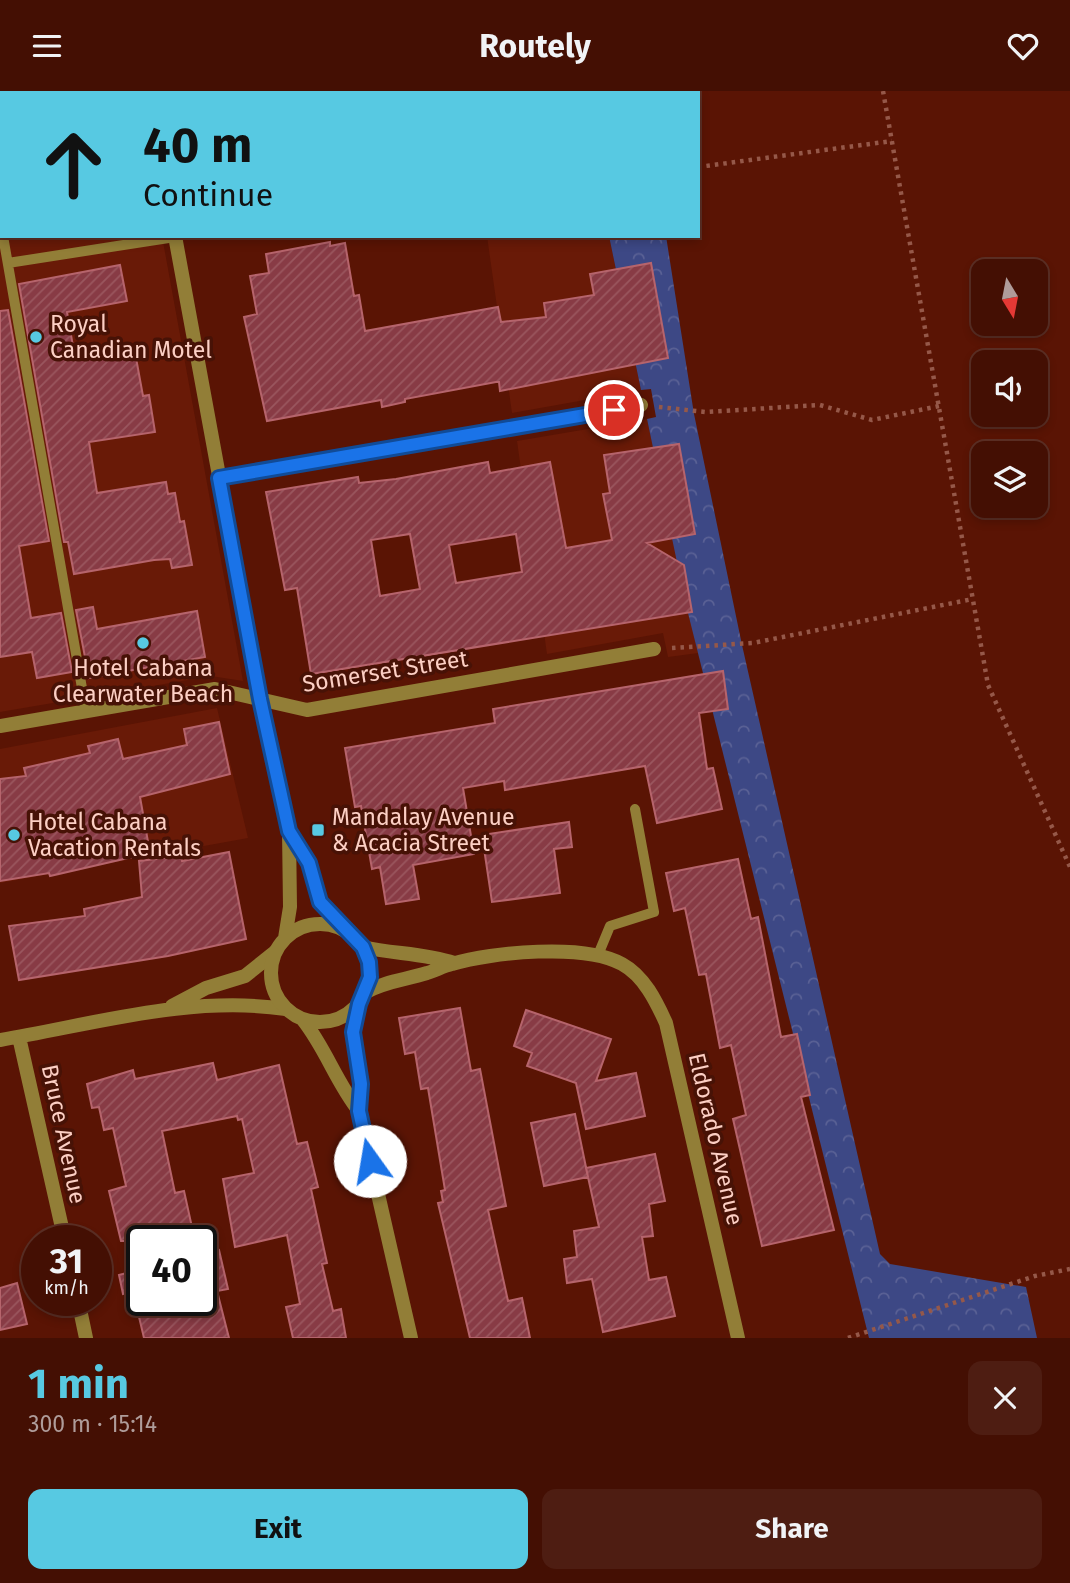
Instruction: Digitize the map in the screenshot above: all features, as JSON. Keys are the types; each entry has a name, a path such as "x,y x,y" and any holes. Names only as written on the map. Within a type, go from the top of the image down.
{"street":[{"path":"167,1008 206,988 245,976 275,952 285,938 290,907 289,831 260,699 176,238"},
{"path":"219,478 641,405"},
{"name":"Somerset Street","path":"0,726 215,689 307,710 654,649"},
{"path":"289,831 309,863 320,902 341,928 363,947 393,954 431,956 454,963"},
{"path":"285,938 312,924 341,928"},
{"path":"363,947 370,977 353,1032 361,1084 359,1111 411,1338"},
{"path":"303,1020 334,1021 388,981 426,973 454,963 551,950 598,955"},
{"path":"275,952 271,964 272,988 286,1009 303,1020 323,1045 342,1090 359,1111"},
{"name":"Eldorado Avenue","path":"598,955 623,964 650,990 666,1023 738,1338"},
{"path":"0,1040 167,1008 251,1004 286,1009"},
{"name":"Bruce Avenue","path":"19,1037 61,1225"},
{"path":"81,1316 86,1338"}],"lane":[{"path":"3,238 86,711"},
{"path":"8,263 164,238"},
{"path":"598,955 610,926 654,912 635,809"}],"path":[{"path":"883,91 988,685 1070,867"},
{"path":"700,167 892,141"},
{"path":"641,405 705,412 820,405 872,421 939,406"},
{"path":"654,649 753,643 973,599"},
{"path":"848,1338 1035,1276 1070,1269"}],"shaded area":[{"path":"0,238 162,238 243,681 211,676 0,712"},
{"path":"487,238 609,238 641,390 512,413"},
{"path":"647,419 698,653 668,657 663,633 547,654 517,441"},
{"path":"217,708 248,838 0,883 0,749"}],"green space":[{"path":"609,238 666,238 694,414 742,645 880,1254 890,1264 1026,1287 1037,1338 869,1338 686,605 647,419 656,417 651,389 641,390"}],"building":[{"path":"330,242 330,246 345,243 354,296 359,295 365,331 498,307 501,322 546,317 544,303 594,295 590,274 651,263 668,358 500,391 499,382 496,382 405,399 405,402 382,407 381,400 267,421 244,317 257,314 250,276 269,273 266,254"},
{"path":"120,265 127,301 67,312 75,358 134,347 143,396 149,395 155,432 89,442 97,493 166,482 168,494 175,493 180,522 184,521 192,565 172,568 170,559 154,560 74,574 68,542 64,542 19,284"},
{"path":"8,310 49,541 19,546 31,618 61,613 72,672 37,678 32,652 0,657 0,311"},
{"path":"679,444 695,534 647,543 684,565 692,612 311,674 297,588 285,590 266,492 358,477 359,483 396,479 488,462 490,473 550,462 566,548 612,540 603,494 610,493 604,455","holes":["410,534 420,589 380,596 371,540","516,534 522,572 456,583 449,545"]},
{"name":"Hotel Cabana Clearwater Beach","path":"93,607 97,629 197,611 205,657 89,678 76,610"},
{"path":"723,671 728,709 699,713 707,769 713,768 722,809 657,823 645,766 505,790 504,781 463,788 474,854 413,865 419,899 386,904 380,867 372,869 361,806 355,807 345,748 495,723 493,709"},
{"path":"219,722 230,774 140,797 150,853 50,876 49,873 0,881 0,779 26,776 24,768 90,753 88,746 118,739 123,759 187,745 184,729"},
{"path":"569,822 572,847 554,849 560,893 492,902 482,835"},
{"path":"229,852 246,939 168,956 19,980 9,926 85,916 84,909 142,897 139,861 181,856 182,861"},
{"path":"738,859 751,919 758,917 781,1037 797,1034 810,1095 801,1097 834,1230 762,1246 733,1119 746,1115 731,1045 720,1048 706,974 699,975 685,908 674,911 666,873"},
{"path":"460,1008 471,1071 480,1069 506,1206 488,1210 508,1301 522,1298 530,1338 470,1338 438,1203 443,1202 441,1191 445,1190 428,1088 421,1089 415,1052 405,1054 399,1018"},
{"path":"526,1010 611,1039 596,1081 636,1073 645,1116 586,1129 576,1083 527,1066 532,1053 514,1046"},
{"path":"213,1063 217,1080 279,1065 297,1144 307,1142 318,1187 311,1189 327,1263 322,1264 333,1311 341,1309 346,1338 293,1338 286,1307 300,1304 287,1235 235,1247 223,1179 254,1173 242,1119 238,1120 237,1116 162,1131 175,1193 184,1191 191,1225 126,1225 126,1241 121,1241 109,1191 126,1186 113,1128 104,1130 99,1107 92,1108 87,1084 133,1070 135,1079"},
{"path":"575,1114 588,1177 544,1186 531,1123"},
{"path":"655,1154 665,1201 649,1204 653,1236 642,1237 649,1280 666,1277 675,1316 603,1332 592,1279 567,1283 564,1259 577,1257 574,1231 599,1227 586,1168"},
{"path":"217,1250 228,1289 217,1291"},
{"path":"126,1273 126,1293 123,1294 119,1275"},
{"path":"17,1283 21,1316 25,1316 27,1324 0,1330 0,1288"},
{"path":"217,1291 229,1338 144,1338 139,1316 217,1316"}],"place":[{"name":"Royal Canadian Motel","path":"36,337"},
{"name":"Hotel Cabana Clearwater Beach","path":"143,643"},
{"name":"Mandalay Avenue & Acacia Street","path":"318,830"},
{"name":"Hotel Cabana Vacation Rentals","path":"14,835"}],"route":[{"path":"370,1161 359,1111 361,1084 353,1032 359,1004 370,977 369,962 363,947 341,928 320,902 309,863 289,831 260,699 219,478 614,410"}]}
